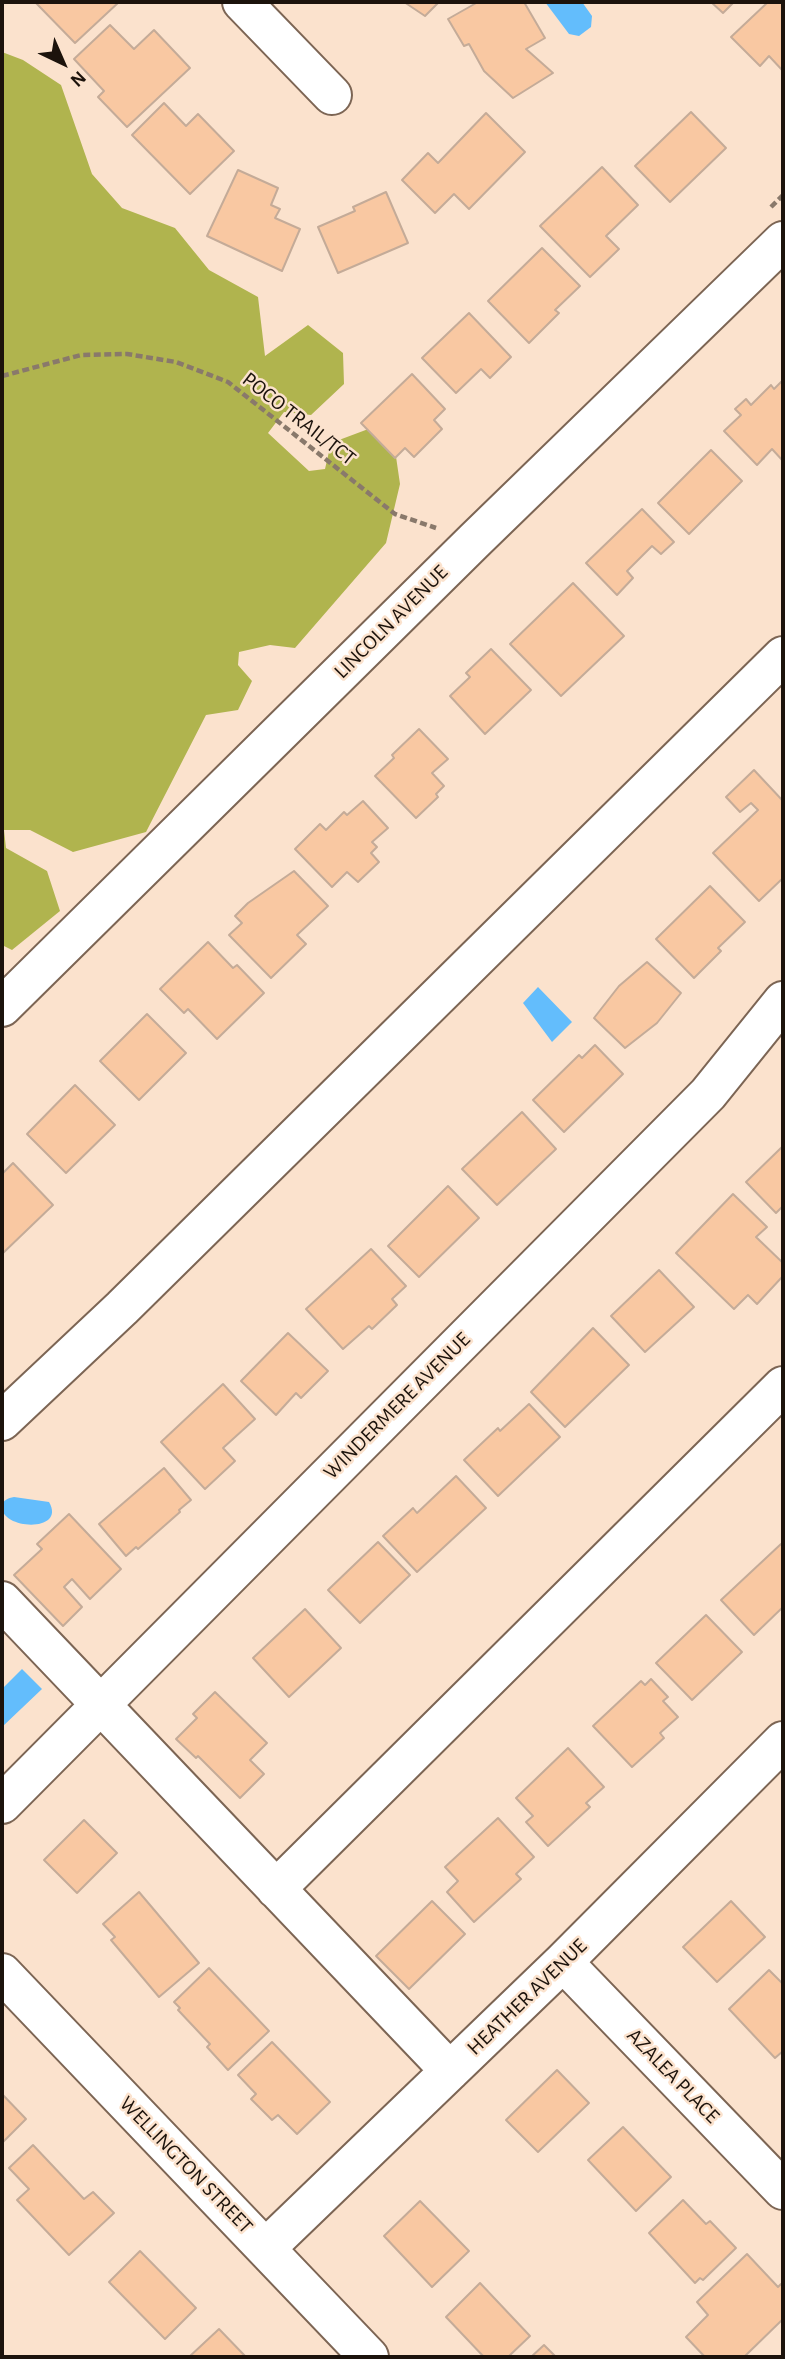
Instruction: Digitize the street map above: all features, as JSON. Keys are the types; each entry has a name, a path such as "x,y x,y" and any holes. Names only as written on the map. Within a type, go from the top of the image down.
{"street":[{"path":"242,2 332,95"},
{"name":"LINCOLN AVENUE","path":"2,1007 484,531 783,241"},
{"path":"2,1421 131,1298 783,656"},
{"name":"WINDERMERE AVENUE","path":"2,1804 708,1094 783,1001"},
{"path":"276,1889 783,1386"},
{"path":"2,1601 450,2071"},
{"name":"HEATHER AVENUE","path":"266,2248 563,1962 783,1741"},
{"name":"AZALEA PLACE","path":"563,1962 783,2190"},
{"name":"WELLINGTON STREET","path":"2,1973 369,2357"}],"path":[{"name":"POCO TRAIL/TCT","path":"2,376 81,355 127,354 176,362 228,382 395,514 444,531"}],"shaded area":[{"path":"2,52 23,60 61,85 92,174 122,208 175,228 209,270 258,297 265,356 308,325 343,353 344,384 311,415 284,412 268,433 309,471 325,469 331,443 371,428 394,443 400,484 386,543 295,648 270,645 239,652 238,665 252,681 238,710 206,715 146,832 73,852 30,830 4,830 6,848 47,871 60,911 12,950 2,945"}],"water":[{"path":"545,2 582,2 592,16 591,27 579,36 569,34"},
{"path":"538,987 572,1022 552,1042 523,1003"},
{"path":"14,1497 49,1502 52,1512 49,1519 32,1525 11,1520 4,1514 2,1506 3,1502"},
{"path":"22,1669 42,1689 2,1727 2,1689"}],"building":[{"path":"35,2 119,2 75,43"},
{"path":"404,2 439,2 425,16"},
{"path":"478,2 524,2 545,38 526,49 553,73 513,98 484,71 469,44 464,46 448,19"},
{"path":"711,2 734,2 723,13"},
{"path":"768,2 783,2 783,71 769,56 760,66 731,37"},
{"path":"110,25 134,49 154,30 190,68 127,127 98,97 104,91 74,59"},
{"path":"164,103 186,126 198,114 234,151 190,194 132,135"},
{"path":"691,112 726,148 670,202 635,166"},
{"path":"486,113 525,152 469,209 454,194 435,213 402,180 428,153 438,163"},
{"path":"602,167 638,205 606,236 619,249 590,277 540,226"},
{"path":"238,170 278,188 271,205 280,209 275,218 300,229 282,271 207,236"},
{"path":"386,192 408,243 338,273 318,227 355,211 353,207"},
{"path":"542,248 580,286 555,310 559,313 529,343 488,301"},
{"path":"469,313 511,357 490,378 481,369 456,393 422,358"},
{"path":"412,374 445,409 434,420 442,429 414,457 405,448 395,458 361,423"},
{"path":"783,380 783,461 772,449 757,465 724,431 741,415 735,409 746,399 751,405 771,385 774,389"},
{"path":"711,450 742,481 689,534 658,503"},
{"path":"642,509 674,542 661,554 652,546 627,571 633,578 617,595 586,563"},
{"path":"573,583 624,636 561,696 510,644"},
{"path":"491,649 531,690 485,734 450,696 470,677 466,673"},
{"path":"419,729 448,759 432,773 444,786 436,794 438,797 416,818 375,776"},
{"path":"754,770 783,801 783,878 759,901 713,853 758,810 751,803 740,812 726,797"},
{"path":"363,801 388,828 372,842 377,847 371,853 379,862 358,882 347,872 332,887 295,849 320,824 326,830 344,812 347,815"},
{"path":"294,871 328,906 297,935 306,944 271,978 229,935 242,923 235,916 248,903"},
{"path":"710,886 745,922 718,948 721,951 694,978 656,939"},
{"path":"208,942 233,968 237,965 264,993 217,1039 188,1009 184,1013 160,989"},
{"path":"647,962 681,993 657,1023 625,1048 594,1018 619,986"},
{"path":"147,1014 186,1053 139,1100 100,1061"},
{"path":"595,1045 623,1074 564,1132 533,1100 579,1055 582,1058"},
{"path":"75,1085 115,1125 66,1173 27,1134"},
{"path":"522,1112 556,1149 497,1205 462,1169"},
{"path":"783,1146 783,1206 776,1213 746,1182"},
{"path":"13,1163 53,1205 2,1254 2,1174"},
{"path":"448,1186 479,1218 419,1277 388,1246"},
{"path":"733,1194 767,1227 756,1237 783,1263 783,1276 757,1304 748,1295 734,1309 676,1253"},
{"path":"371,1249 406,1286 392,1299 397,1305 372,1329 369,1326 343,1349 306,1309"},
{"path":"659,1270 694,1307 645,1352 611,1316"},
{"path":"593,1328 629,1365 565,1427 531,1392"},
{"path":"288,1333 328,1371 301,1398 296,1393 276,1415 241,1381"},
{"path":"223,1384 255,1419 223,1448 235,1461 205,1489 161,1442"},
{"path":"529,1404 560,1437 498,1496 464,1460"},
{"path":"164,1468 191,1500 138,1549 136,1547 126,1556 99,1524"},
{"path":"456,1476 486,1508 417,1572 383,1536 413,1508 417,1513"},
{"path":"69,1514 121,1569 90,1599 72,1579 64,1587 82,1607 63,1626 14,1575 42,1549 37,1544"},
{"path":"378,1542 410,1575 360,1623 328,1590"},
{"path":"781,1544 783,1607 754,1635 721,1600"},
{"path":"305,1609 341,1648 289,1697 253,1658"},
{"path":"706,1615 742,1652 692,1700 656,1663"},
{"path":"651,1679 668,1697 663,1701 678,1717 660,1733 664,1738 632,1767 593,1726 641,1681 645,1685"},
{"path":"215,1692 267,1743 250,1760 264,1774 240,1798 198,1756 196,1758 176,1739 197,1718 193,1714"},
{"path":"568,1748 604,1787 586,1803 590,1807 548,1846 526,1822 533,1816 516,1798"},
{"path":"498,1818 534,1857 516,1874 521,1879 474,1922 447,1892 458,1881 445,1867"},
{"path":"84,1820 117,1853 77,1893 44,1860"},
{"path":"139,1892 199,1963 159,1997 111,1940 115,1937 103,1924"},
{"path":"432,1901 465,1934 409,1989 376,1956"},
{"path":"731,1901 765,1937 717,1982 683,1947"},
{"path":"209,1968 269,2031 228,2070 207,2047 210,2044 178,2010 180,2008 174,2002"},
{"path":"769,1970 783,1984 783,2051 775,2058 729,2009"},
{"path":"272,2042 330,2102 297,2134 278,2115 272,2120 251,2099 256,2094 238,2075"},
{"path":"557,2070 589,2103 538,2152 506,2120"},
{"path":"2,2094 26,2119 2,2143"},
{"path":"623,2127 671,2177 636,2211 588,2160"},
{"path":"33,2145 84,2199 93,2192 114,2213 69,2255 17,2200 29,2189 9,2168"},
{"path":"683,2200 706,2224 710,2221 736,2248 703,2280 700,2278 695,2283 649,2233"},
{"path":"420,2201 469,2251 432,2287 384,2236"},
{"path":"140,2251 196,2308 165,2339 109,2282"},
{"path":"747,2254 778,2287 781,2284 783,2286 783,2319 744,2357 705,2357 686,2337 708,2315 697,2302"},
{"path":"480,2283 530,2336 508,2357 484,2357 446,2317"},
{"path":"219,2329 246,2357 189,2357"},
{"path":"544,2345 556,2357 531,2357"}]}
